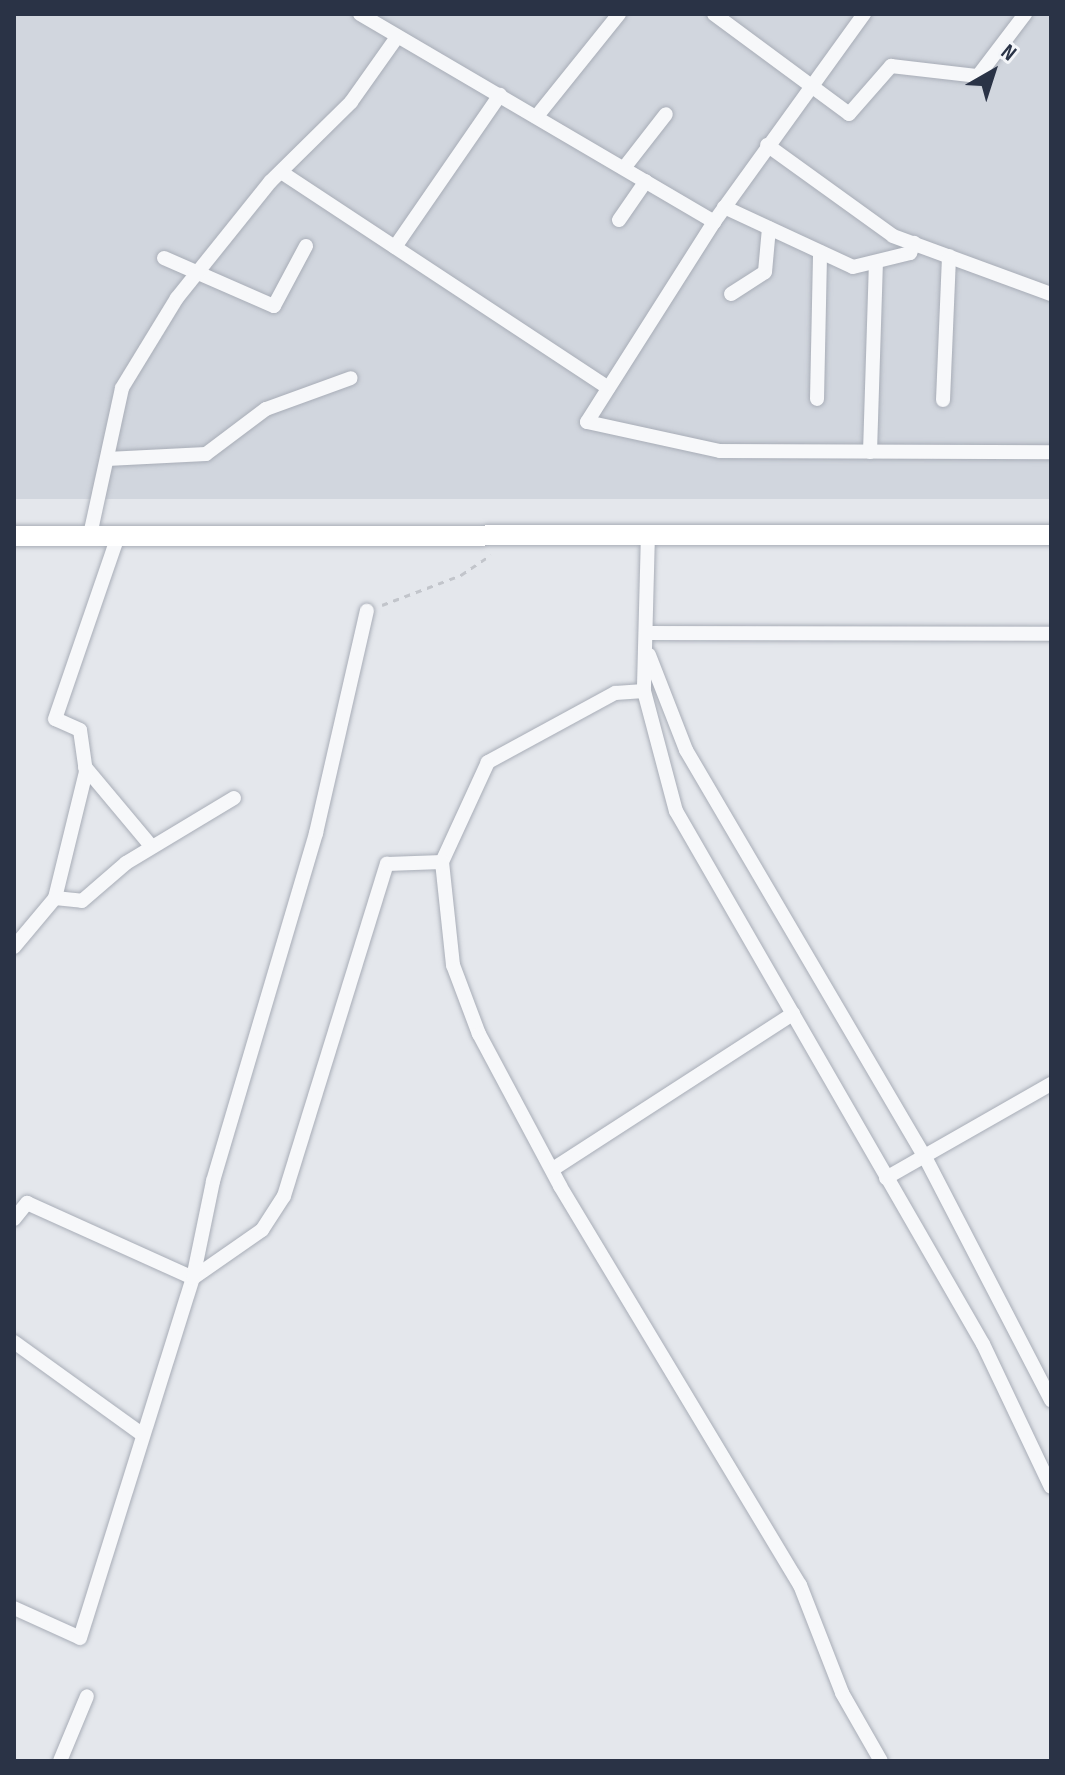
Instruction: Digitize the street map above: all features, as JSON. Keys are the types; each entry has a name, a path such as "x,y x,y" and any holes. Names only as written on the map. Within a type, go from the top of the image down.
{"street":[{"path":"360,14 714,222"},
{"path":"537,116 619,14"},
{"path":"714,14 849,114 891,66 978,76 1025,14"},
{"path":"864,14 724,207 587,422 720,451 1051,452"},
{"path":"90,535 122,388 197,272 281,172 351,102 397,37"},
{"path":"395,247 500,95"},
{"path":"624,168 666,114"},
{"path":"767,145 914,243 1051,294"},
{"path":"281,172 608,388"},
{"path":"619,220 646,181"},
{"path":"724,207 853,267 876,266 910,253 914,243"},
{"path":"731,294 765,272 769,228"},
{"path":"164,258 274,306 306,246"},
{"path":"817,399 820,252"},
{"path":"943,400 949,256"},
{"path":"870,452 876,266"},
{"path":"107,459 206,454 266,409 351,378"},
{"path":"648,533 644,691 676,811 983,1344 1051,1487"},
{"path":"14,536 1051,535"},
{"path":"14,947 55,898 85,767 80,730 55,719 118,536"},
{"path":"14,1608 80,1638 140,1433 193,1278 213,1181 316,833 367,611"},
{"path":"647,633 1051,634"},
{"path":"646,649 686,750 925,1157 1051,1400"},
{"path":"644,691 615,693 488,762 442,862 453,965 479,1034 553,1169 800,1585 842,1693 881,1761"},
{"path":"85,767 152,847"},
{"path":"55,898 82,901 152,847 234,798"},
{"path":"193,1278 262,1230 284,1196 387,864 442,862"},
{"path":"553,1169 793,1014"},
{"path":"886,1178 1051,1084"},
{"path":"14,1219 27,1203 193,1278"},
{"path":"14,1342 140,1433"},
{"path":"60,1761 87,1696"}],"path":[{"path":"367,611 461,575 501,549"}],"shaded area":[{"path":"14,14 1051,14 1051,499 14,499"}]}
